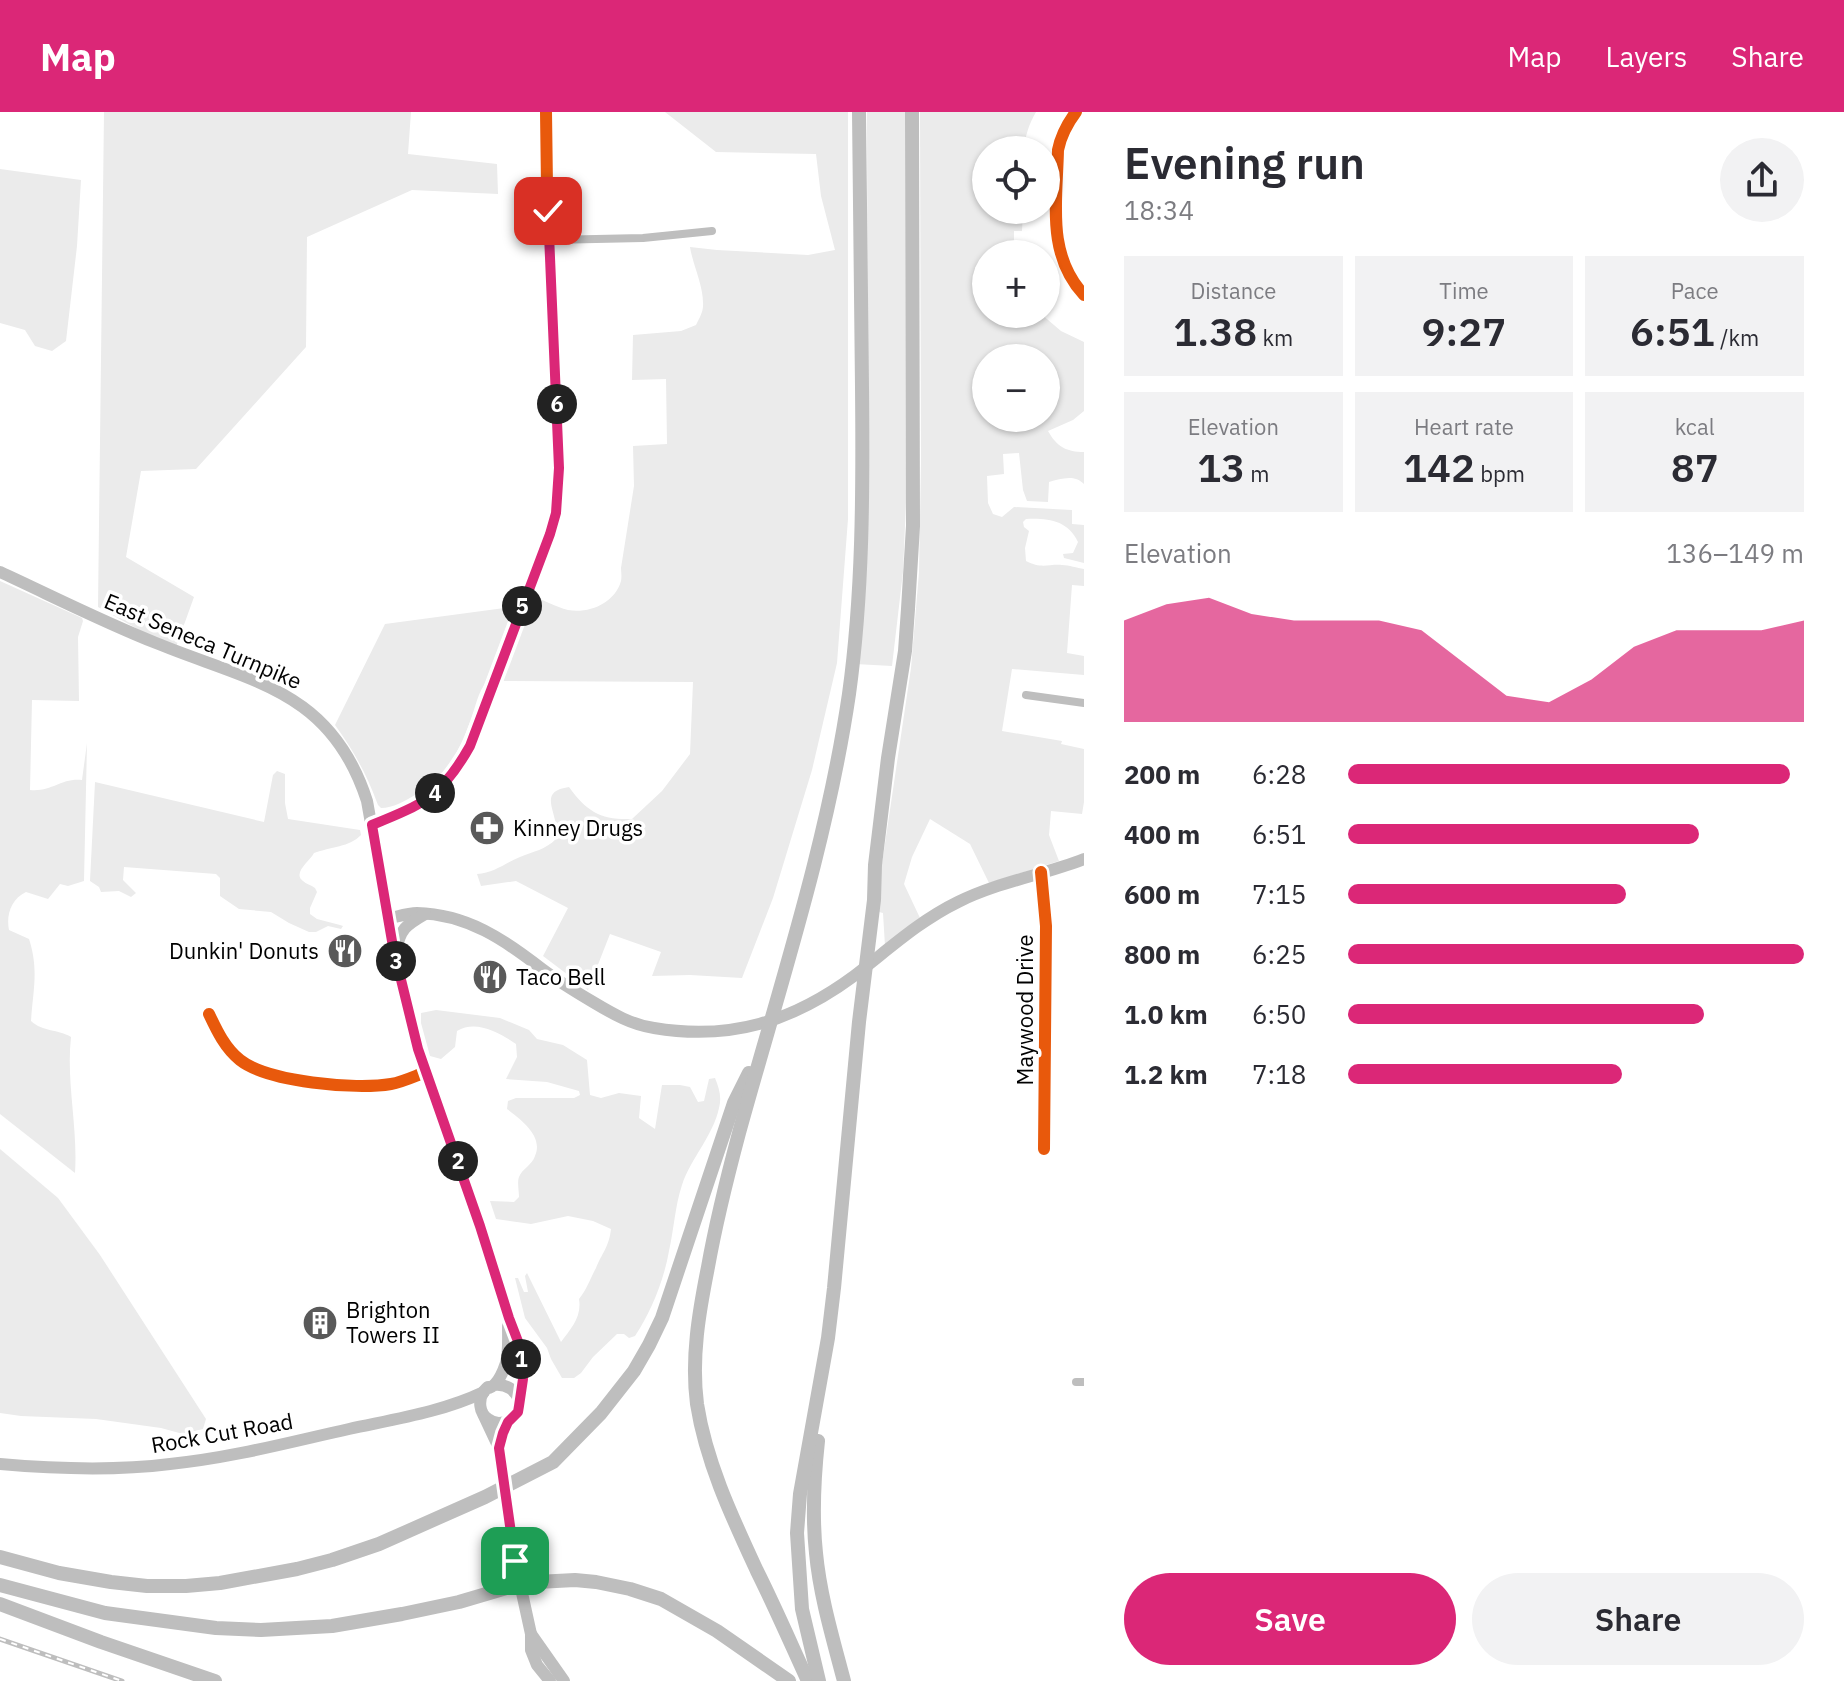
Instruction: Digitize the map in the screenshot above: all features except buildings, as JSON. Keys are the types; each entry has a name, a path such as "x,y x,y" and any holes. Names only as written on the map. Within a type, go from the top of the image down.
{"highway":[{"path":"808,1681 721,1491 698,1408 696,1336 715,1227 762,1047 810,883 826,817 849,693 861,529 859,112"},
{"path":"819,1681 802,1609 797,1533 800,1494 828,1338 874,900 875,865 905,651 913,540 912,112"},
{"path":"0,1557 59,1573 111,1582 147,1586 220,1583 297,1569 379,1544 485,1497 553,1462 601,1413 634,1371 649,1345 662,1318 734,1103 762,1047"},
{"path":"844,1197 844,1255 817,1450 814,1515 819,1576 844,1681"},
{"path":"0,1585 105,1613 216,1628 261,1630 332,1626 402,1614 537,1582 596,1582 661,1599 717,1631 789,1681"},
{"path":"0,1604 215,1681"}],"main road":[{"name":"East Seneca Turnpike","path":"0,572 120,628 283,693 302,705 339,743 361,784 372,825 395,958 418,1049 519,1344 523,1379 519,1399"},
{"path":"387,919 425,914 469,922 497,936 615,1016 641,1025 687,1031 734,1030 767,1023 812,1004 902,937 957,902 1084,859"},
{"path":"395,958 403,929 425,914"},
{"path":"500,1452 480,1403 506,1363 509,1318"},
{"path":"489,1388 501,1384 512,1388 519,1399 518,1412 503,1433 500,1452 515,1561 531,1634 531,1650 537,1665 550,1681"},
{"name":"Rock Cut Road","path":"0,1464 63,1468 133,1467 237,1454 448,1407 489,1388"},
{"name":"Rock Cut Road","path":"448,1407 483,1414"},
{"path":"483,1414 495,1423 508,1422"},
{"path":"531,1634 564,1681"}],"street":[{"path":"372,825 425,801 456,772 470,746 556,513 559,468 546,112"},
{"path":"1076,112 1068,122 1058,150 1057,236 1062,261 1084,295"},
{"path":"549,240 643,238 712,231"},
{"path":"1026,695 1084,703"},
{"name":"Maywood Drive","path":"1041,872 1046,926 1044,1149"},
{"path":"209,1014 231,1052 249,1066 271,1075 336,1085 372,1086 393,1084 426,1072"}],"shaded area":[{"path":"104,112 411,112 408,154 497,164 498,194 412,190 307,237 306,347 196,469 141,471 126,557 194,597 176,647 98,607"},
{"path":"665,112 848,112 848,519 837,663 812,770 773,898 742,978 652,976 661,952 610,934 588,990 543,956 568,908 516,881 481,886 477,874 494,870 548,846 556,839 551,800 560,789 569,787 582,803 603,816 632,819 662,791 690,754 693,682 500,681 532,595 563,609 576,611 600,605 618,589 634,486 633,446 667,444 666,379 632,380 633,335 681,331 696,325 703,299 690,247 808,255 835,250 821,196 816,154 716,152"},
{"path":"867,112 905,112 906,502 903,572 892,666 855,664 868,538"},
{"path":"920,112 1036,112 1026,136 972,136 972,224 1022,224 1022,231 1014,231 1014,240 972,240 972,328 1057,328 1084,342 1084,411 1060,426 1060,344 972,344 972,432 1049,432 1063,448 1084,452 1084,484 1072,478 1049,482 1048,502 1027,501 1019,453 1003,454 1004,474 987,476 988,503 993,514 1002,517 1014,507 1072,510 1072,524 1084,525 1084,563 1064,558 1063,554 1073,553 1078,542 1069,529 1042,519 1026,519 1023,522 1029,531 1026,561 1040,566 1065,565 1084,569 1084,586 1072,585 1067,653 1084,656 1084,675 1012,669 1002,731 1062,741 1061,744 1084,749 1082,814 1051,811 1049,835 1059,861 989,883 970,844 930,819 912,857 904,884 920,918 885,946 883,913 875,911 911,668 919,572"},
{"path":"0,169 81,180 66,341 52,351 35,346 25,330 0,323"},
{"path":"0,581 83,621 78,637 79,701 32,700 30,790 82,780 87,743 84,881 68,886 60,884 48,899 26,892 13,903 8,919 9,930 29,939 32,950 34,980 31,1021 71,1037 75,1173 0,1114"},
{"path":"520,606 491,678 481,690 463,739 451,761 426,788 399,804 381,808 360,764 335,725 385,624"},
{"path":"277,771 285,774 288,819 360,830 361,835 351,842 314,853 300,874 300,878 317,892 310,914 343,926 341,929 328,926 309,932 271,912 239,909 220,896 220,878 216,874 124,867 123,880 136,893 131,897 119,891 101,892 90,881 95,782 264,822 273,775"},
{"path":"436,1010 500,1018 529,1030 537,1039 563,1045 587,1060 590,1095 601,1098 619,1093 641,1096 639,1118 655,1129 662,1085 690,1087 698,1102 704,1101 709,1079 715,1078 720,1093 716,1118 682,1185 667,1262 651,1306 635,1336 629,1338 617,1334 574,1378 562,1378 547,1348 525,1318 515,1278 518,1278 524,1292 528,1292 527,1273 561,1342 577,1317 579,1299 605,1250 611,1229 593,1221 568,1216 531,1224 496,1219 490,1201 514,1202 519,1197 519,1177 534,1159 537,1149 534,1135 507,1109 508,1101 516,1098 574,1098 580,1095 579,1091 547,1082 506,1079 517,1057 516,1044 480,1027 457,1031 455,1047 441,1059 430,1056 421,1013"},
{"path":"0,1149 58,1198 100,1255 206,1419 203,1429 183,1434 96,1419 0,1413"}],"railway":[{"path":"0,1639 122,1681"}],"cycle path":[{"path":"372,825 430,796 460,763 470,746 556,513 559,468 546,112"},
{"path":"1076,112 1058,150 1056,226 1064,262 1084,295"},
{"path":"1041,872 1046,926 1044,1149"},
{"path":"209,1014 222,1039 240,1060 270,1074 335,1085 375,1086 426,1072"}],"place":[{"name":"Kinney Drugs","path":"487,828"},
{"name":"Dunkin' Donuts","path":"345,951"},
{"name":"Taco Bell","path":"490,977"},
{"name":"Brighton Towers II","path":"320,1323"}],"route":[{"path":"515,1561 499,1448 508,1422 518,1412 523,1379 519,1344 418,1049 393,947 372,825 425,801 456,772 470,746 550,534 556,513 559,468 548,211"}]}
